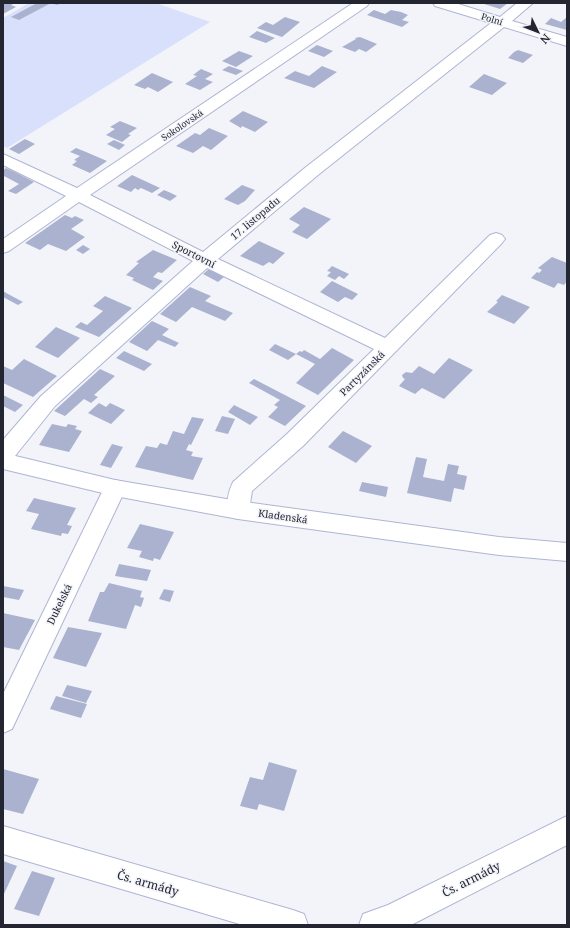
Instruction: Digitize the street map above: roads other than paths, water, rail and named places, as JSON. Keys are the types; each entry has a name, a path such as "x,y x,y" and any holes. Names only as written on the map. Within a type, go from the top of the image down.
{"street":[{"name":"Sokolovská","path":"3,247 362,3"},
{"name":"Polní","path":"440,3 567,42"},
{"name":"17. listopadu","path":"3,455 48,401 205,260 312,171 526,3"},
{"name":"Sportovní","path":"3,159 78,195 205,260 388,347"},
{"name":"Partyzánská","path":"238,510 241,488 295,440 496,239"},
{"name":"Kladenská","path":"3,461 115,488 238,510 499,546 567,552"},
{"name":"Dukelská","path":"3,720 115,488"},
{"name":"Čs. armády","path":"374,925 395,917 567,830"},
{"name":"Čs. armády","path":"3,840 293,925"}]}
